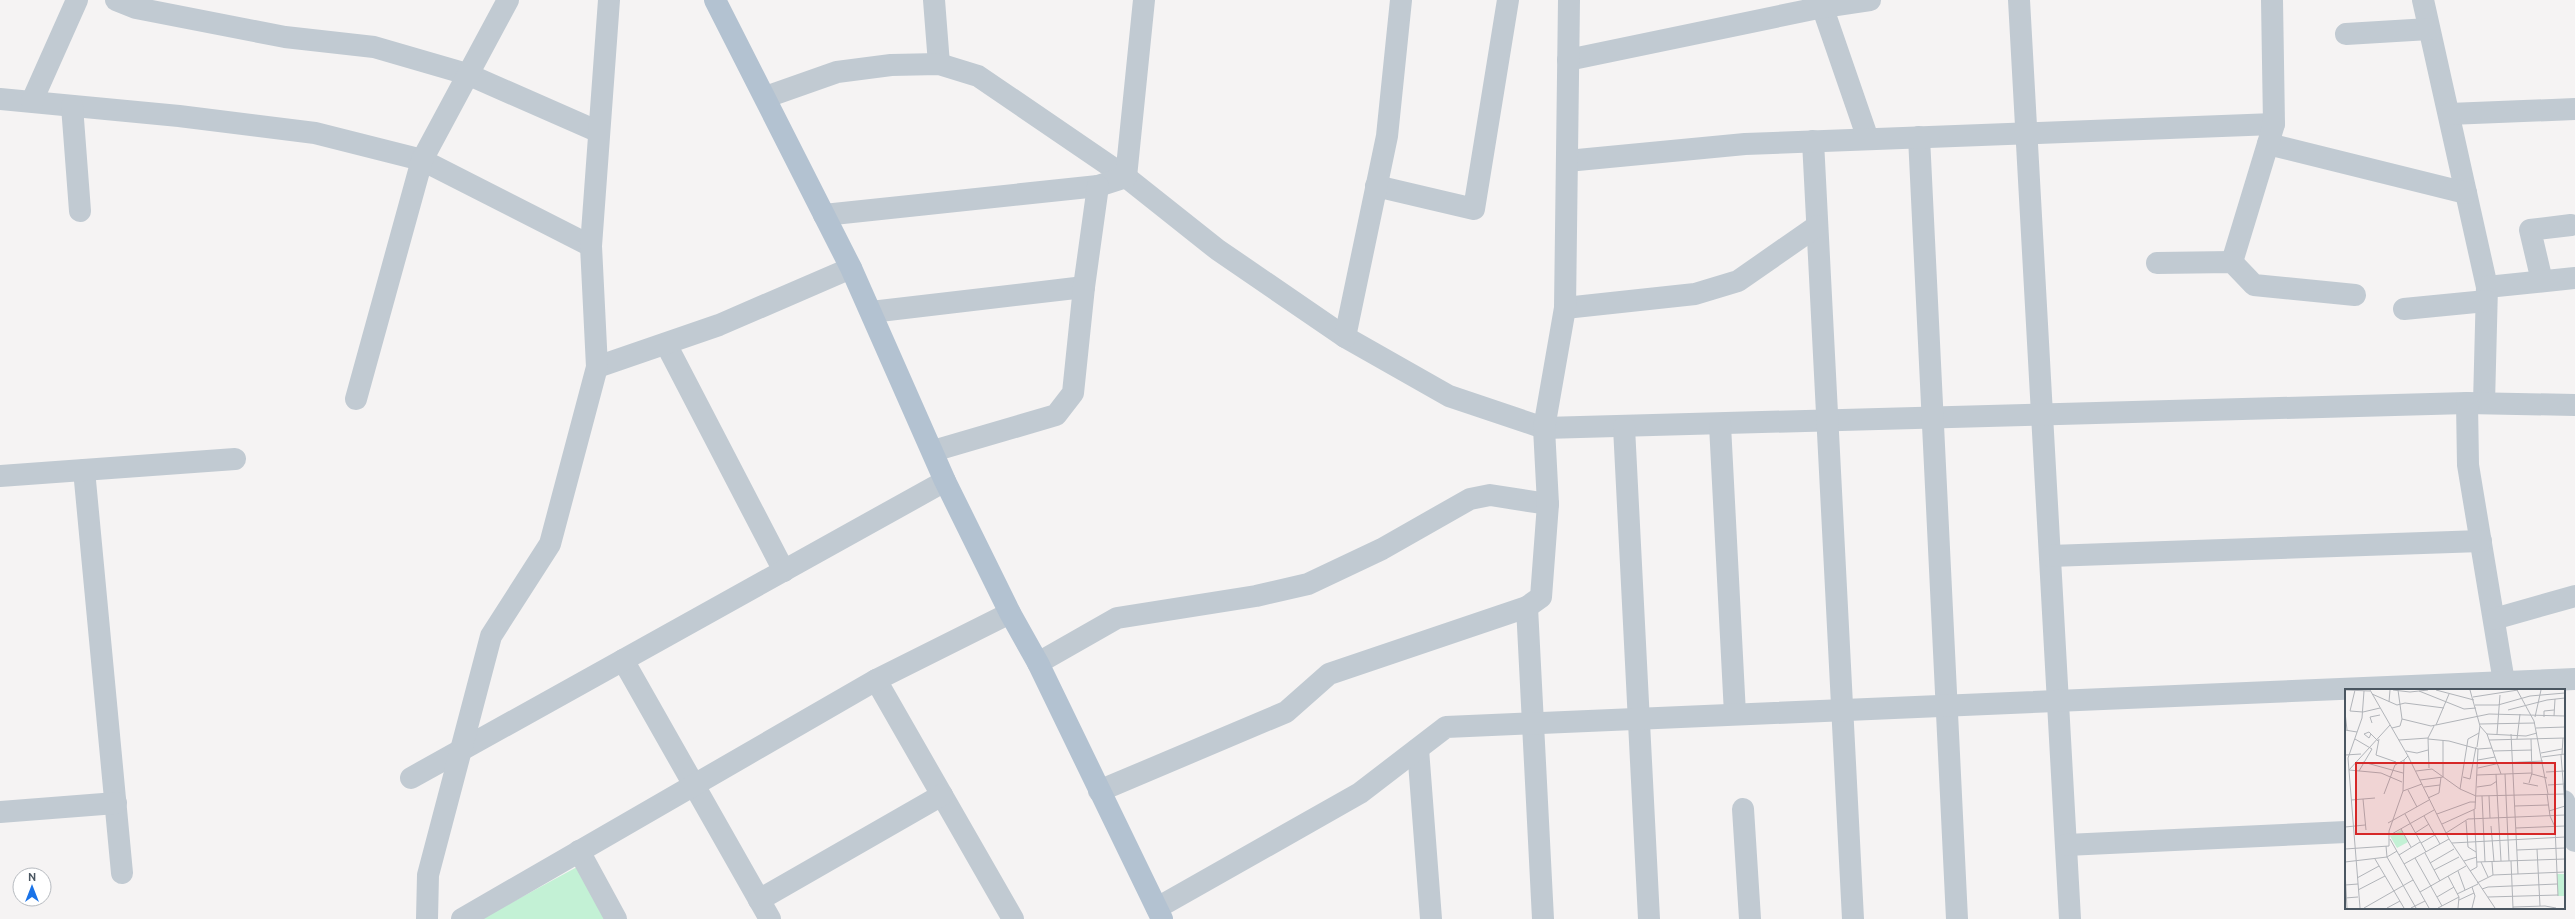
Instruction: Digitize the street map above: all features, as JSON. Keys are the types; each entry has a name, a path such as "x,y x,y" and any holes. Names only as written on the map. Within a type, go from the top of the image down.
{"main road":[{"path":"715,0 851,268 945,481 1010,612 1038,663 1160,914"}],"street":[{"path":"32,101 77,0"},
{"path":"116,0 136,8 285,37 374,47 467,74 599,132"},
{"path":"356,399 422,160 508,0"},
{"path":"427,919 428,875 491,636 550,544 597,367 591,246 609,0"},
{"path":"934,0 939,64"},
{"path":"1126,177 1144,0"},
{"path":"1345,337 1387,136 1401,0"},
{"path":"1376,186 1474,209 1508,0"},
{"path":"1099,791 1286,712 1329,674 1527,607 1541,597 1548,504 1544,428 1565,308 1569,0"},
{"path":"1568,60 1821,4 1870,0"},
{"path":"2019,0 2070,919"},
{"path":"2232,262 2271,134 2272,0"},
{"path":"2423,0 2466,193 2486,294 2476,403 2468,465 2507,686"},
{"path":"1821,4 1868,139"},
{"path":"2346,34 2429,29"},
{"path":"766,98 837,72 892,65 939,64 978,76 1126,177 1218,250 1345,337 1449,396 1544,428 1720,425 1933,416 2476,403 2575,405"},
{"path":"0,99 179,116 316,133 422,160 591,246"},
{"path":"72,106 80,211"},
{"path":"2449,114 2575,109"},
{"path":"1567,160 1745,144 2026,133 2271,134 2466,193"},
{"path":"1919,137 1948,705 1957,919"},
{"path":"1813,141 1853,919"},
{"path":"824,215 1098,186 1126,177"},
{"path":"933,451 1056,415 1073,394 1084,287 1098,186"},
{"path":"1565,308 1695,294 1738,281 1817,226"},
{"path":"2542,281 2530,230 2571,226"},
{"path":"2157,263 2232,262 2254,285 2355,295"},
{"path":"597,367 719,325 851,268"},
{"path":"2404,309 2486,294 2542,281 2575,278"},
{"path":"871,312 1084,287"},
{"path":"666,344 784,571"},
{"path":"1720,425 1735,714"},
{"path":"1624,426 1649,919"},
{"path":"0,476 235,459"},
{"path":"84,470 122,873"},
{"path":"410,778 945,481"},
{"path":"1038,663 1117,618 1256,596 1308,584 1382,550 1470,499 1490,495 1548,504"},
{"path":"2050,556 2481,541"},
{"path":"2494,619 2575,596"},
{"path":"1527,607 1543,919"},
{"path":"462,919 876,680 1010,612"},
{"path":"623,660 770,919"},
{"path":"2417,689 2507,686 2575,678"},
{"path":"876,680 1013,919"},
{"path":"1160,914 1360,793 1446,727 1948,705 2345,691"},
{"path":"1418,749 1431,919"},
{"path":"759,900 942,795"},
{"path":"0,812 116,803"},
{"path":"2565,804 2572,827"},
{"path":"1743,809 1750,919"},
{"path":"2066,845 2345,832"},
{"path":"579,851 616,919"}],"green space":[{"path":"577,867 605,919 481,919"}]}
